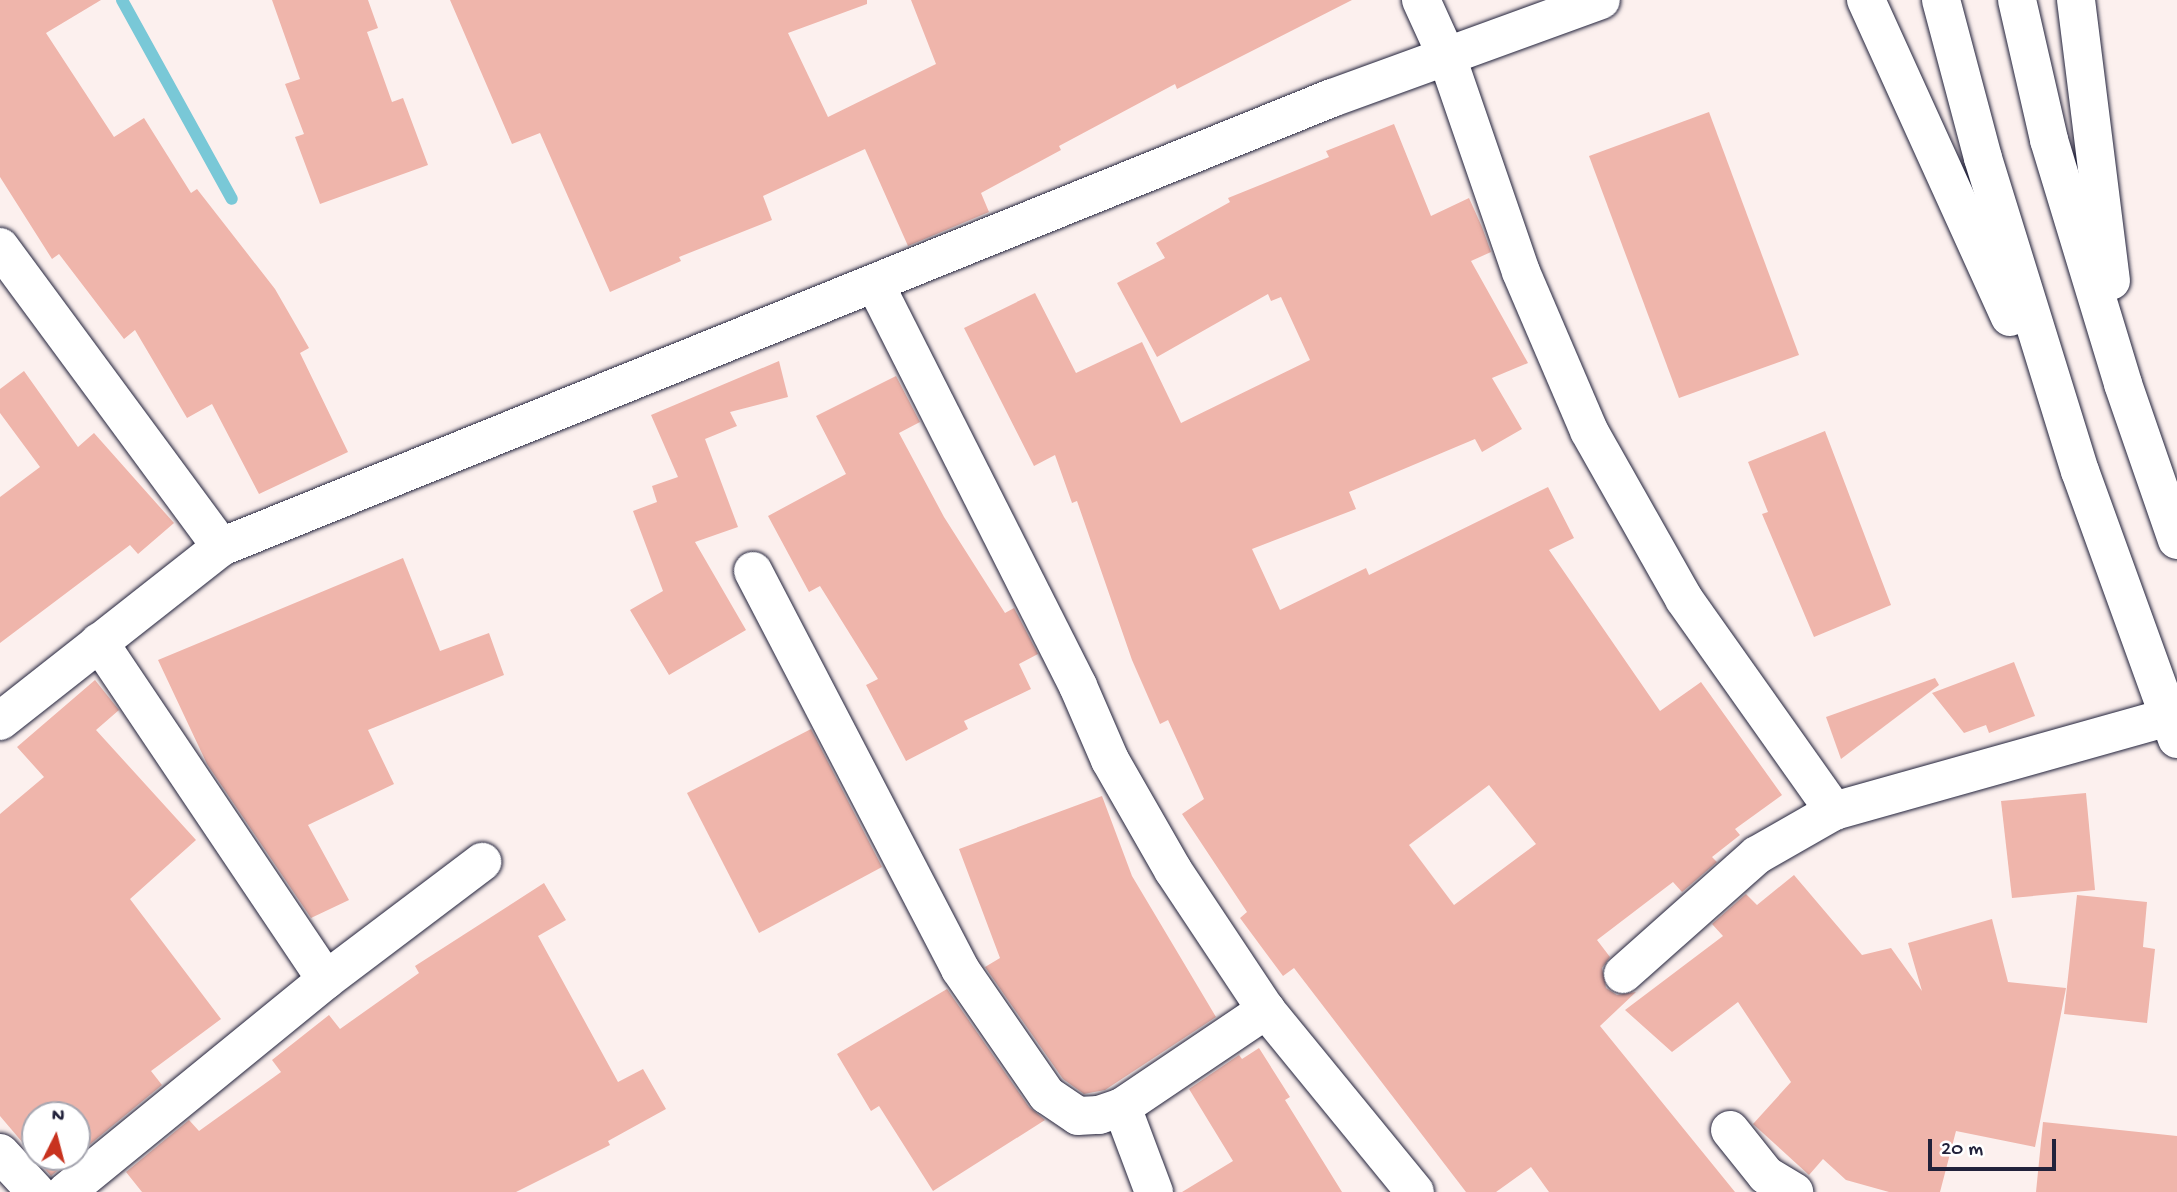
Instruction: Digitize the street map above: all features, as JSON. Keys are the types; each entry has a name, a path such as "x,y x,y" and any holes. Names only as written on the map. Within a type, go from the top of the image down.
{"main road":[{"path":"1421,0 1447,57 1521,272 1589,431 1684,599 1834,811"},
{"path":"0,721 221,547 1332,98 1601,0"},
{"path":"1866,0 2080,471"},
{"path":"1623,974 1758,855 1834,811 2173,728 2080,471 1983,158 1941,0"},
{"path":"2017,0 2049,140 2123,384 2177,540"},
{"path":"2076,0 2123,384"},
{"path":"0,247 221,547"},
{"path":"875,284 1078,686 1110,760 1172,870 1266,1010 1415,1192"},
{"path":"752,571 960,969 1047,1096 1078,1116 1099,1115 1122,1107 1266,1010"},
{"path":"99,642 326,980"},
{"path":"66,1192 326,980 482,862"},
{"path":"1122,1107 1154,1192"},
{"path":"1730,1130 1766,1175 1794,1192"},
{"path":"0,1153 36,1192"}],"building":[{"path":"0,0 101,0 46,33 114,137 144,118 191,193 197,189 275,289 309,348 300,353 348,452 259,494 212,404 187,418 135,330 124,339 59,254 52,259 0,177"},
{"path":"272,0 368,0 378,28 367,32 392,102 403,98 428,165 320,204 295,137 304,134 285,84 300,79"},
{"path":"450,0 867,0 867,4 788,33 828,117 936,64 911,0 1352,0 1177,89 1175,84 1059,146 1061,150 981,193 989,212 908,246 865,149 763,196 772,220 679,257 681,261 610,292 540,133 512,144"},
{"path":"1709,112 1799,355 1679,398 1589,156"},
{"path":"1394,124 1431,216 1469,198 1491,252 1471,261 1528,363 1492,378 1522,429 1482,452 1475,439 1349,492 1356,509 1252,549 1280,610 1366,568 1369,575 1548,487 1574,538 1549,550 1660,711 1701,682 1782,795 1735,829 1740,835 1712,857 1717,862 1682,892 1673,882 1597,940 1610,957 1602,968 1606,988 1617,995 1636,992 1600,1026 1735,1192 1549,1192 1531,1167 1496,1192 1466,1192 1294,968 1283,976 1240,918 1247,912 1182,814 1204,799 1168,720 1160,724 1132,660 1077,501 1072,503 1055,455 1034,466 964,328 1035,293 1076,373 1142,342 1181,423 1310,360 1281,297 1271,301 1268,294 1157,357 1117,283 1165,258 1156,243 1230,202 1228,198 1329,157 1326,151","holes":["1489,785 1536,844 1454,905 1409,845"]},
{"path":"779,361 788,397 730,412 737,426 705,439 738,527 695,542 746,630 669,675 630,610 663,591 633,511 657,502 652,486 678,477 651,415"},
{"path":"24,371 78,447 94,433 174,523 138,554 130,545 0,643 0,497 40,467 0,413 0,389"},
{"path":"896,376 920,422 899,433 944,517 1005,613 1014,608 1038,654 1019,664 1031,689 964,721 968,729 906,761 866,685 878,679 820,586 809,592 768,516 846,474 816,416"},
{"path":"1825,431 1891,605 1814,637 1762,514 1768,512 1748,462"},
{"path":"403,558 440,651 489,633 504,675 368,730 394,784 308,825 349,900 311,918 207,764 158,660"},
{"path":"2014,662 2035,716 1989,733 1986,725 1964,733 1932,693"},
{"path":"1935,678 1939,685 1841,759 1826,717"},
{"path":"95,680 119,710 96,730 196,840 130,899 221,1019 151,1071 162,1085 91,1143 91,1101 21,1101 21,1141 0,1116 0,814 44,777 17,747"},
{"path":"811,729 882,867 759,933 687,793"},
{"path":"2086,793 2095,890 2012,898 2001,801"},
{"path":"1102,796 1132,876 1216,1017 1105,1090 1084,1094 1063,1079 985,967 1000,958 959,849"},
{"path":"1794,875 1862,955 1891,948 1922,991 1908,943 1992,919 2008,982 2066,988 2035,1147 1956,1131 1940,1192 1889,1192 1846,1180 1823,1159 1809,1175 1753,1124 1791,1082 1738,1002 1672,1052 1625,1010 1723,936 1712,924 1746,894 1757,905"},
{"path":"544,883 566,920 538,936 618,1082 643,1069 666,1109 608,1141 610,1145 516,1192 142,1192 126,1172 189,1120 199,1131 281,1072 272,1060 329,1015 340,1029 419,973 415,966"},
{"path":"2077,895 2147,902 2143,947 2155,949 2147,1023 2064,1014"},
{"path":"947,989 1029,1107 1045,1120 933,1191 879,1106 871,1111 837,1054"},
{"path":"1259,1048 1290,1097 1285,1100 1342,1192 1182,1192 1233,1161 1189,1089 1239,1055 1242,1059"},
{"path":"2043,1122 2177,1136 2177,1192 2036,1192"}],"waterway":[{"path":"122,0 232,199"}]}
